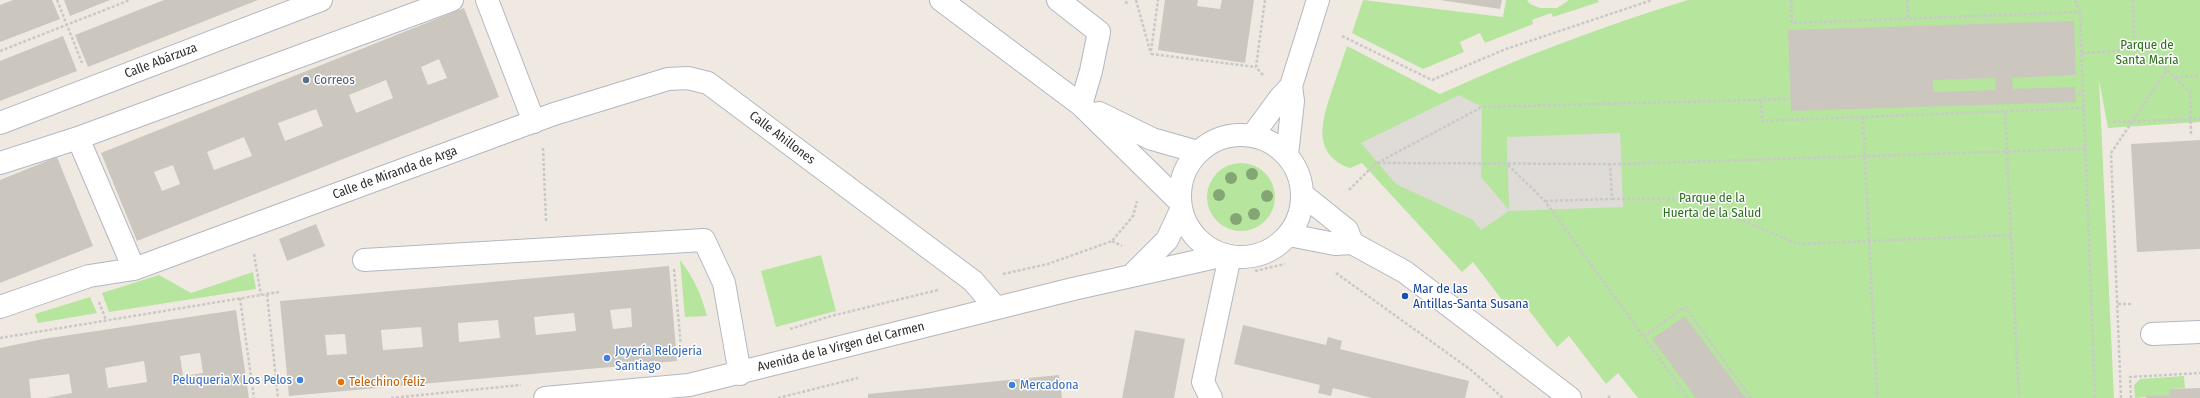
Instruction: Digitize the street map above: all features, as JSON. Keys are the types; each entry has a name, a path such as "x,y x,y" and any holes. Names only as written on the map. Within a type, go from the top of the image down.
{"street":[{"name":"Calle Abárzuza","path":"0,123 321,0"},
{"path":"0,163 78,138 452,0"},
{"path":"487,0 534,122"},
{"path":"941,0 1081,105 1180,206"},
{"path":"1058,0 1099,32 1091,71 1081,105"},
{"path":"1287,155 1293,102 1291,86 1318,0"},
{"name":"Calle Ahillones","path":"534,122 668,79 688,78 708,83 973,281 996,308"},
{"path":"1252,136 1280,98 1291,86"},
{"path":"1081,105 1152,139 1198,152"},
{"name":"Calle de Miranda de Arga","path":"0,307 89,276 134,269 534,122"},
{"path":"1232,135 1252,136 1272,142 1287,155 1298,173 1302,194 1299,216 1289,235 1270,249 1252,256 1228,256 1205,246 1189,230 1180,206 1180,184 1187,167 1198,152 1214,141 1232,135"},
{"path":"78,138 134,269"},
{"path":"1302,194 1347,230 1352,243"},
{"path":"1133,274 1167,240 1180,206"},
{"path":"1289,235 1335,244 1352,243 1405,272 1570,398"},
{"path":"364,260 704,240 724,283 740,374"},
{"path":"1211,398 1203,382 1226,278 1228,256"},
{"name":"Avenida de la Virgen del Carmen","path":"546,398 689,392 740,374 996,308 1133,274 1228,256"},
{"path":"2152,334 2200,332"}],"path":[{"path":"57,0 82,63"},
{"path":"0,51 130,0"},
{"path":"1136,0 1151,54"},
{"path":"1151,54 1158,0"},
{"path":"1260,74 1256,67 1265,0"},
{"path":"1342,36 1432,80 1506,49 1652,0"},
{"path":"1791,0 1792,23 2080,12"},
{"path":"1907,0 1908,18"},
{"path":"2075,0 2080,12 2095,398"},
{"path":"2133,0 2134,39 2190,92 2191,136"},
{"path":"2082,53 2144,49"},
{"path":"1151,54 1256,67"},
{"path":"2121,398 2111,153 2167,70"},
{"path":"2174,77 2200,76"},
{"path":"2078,94 2083,94"},
{"path":"1349,190 1376,163 1482,107 1789,99"},
{"path":"1761,100 1762,121 2084,108"},
{"path":"2005,112 2019,398"},
{"path":"1863,117 1863,157 1877,398"},
{"path":"2114,122 2200,119"},
{"path":"543,146 548,250"},
{"path":"1376,163 1610,164 2007,153 2085,149"},
{"path":"1508,164 1545,201 1688,398"},
{"path":"1610,164 1612,199"},
{"path":"1545,201 1691,199 1798,244 1868,239 2011,235"},
{"path":"1226,278 1287,264"},
{"path":"674,266 682,361"},
{"path":"1333,271 1471,370 1503,398"},
{"path":"259,278 261,295"},
{"path":"0,338 279,292"},
{"path":"267,294 278,398"},
{"path":"240,298 254,398"},
{"path":"98,300 106,320"},
{"path":"2118,304 2132,304"},
{"path":"1644,336 1685,307 1751,398"},
{"path":"2131,398 2130,377 2200,372"},
{"path":"778,398 858,378"},
{"path":"391,398 524,385"}],"green space":[{"path":"1363,0 1503,17 1506,0 1527,0 1530,4 1540,8 1557,8 1569,0 1598,0 1599,2 1553,17 1551,13 1532,20 1533,24 1485,43 1480,33 1460,42 1464,52 1423,69 1352,33"},
{"name":"Parque de la Huerta de la Salud","path":"1688,0 2200,0 2200,122 2108,128 2099,80 2114,398 1638,398 1618,373 1606,384 1569,336 1557,347 1521,300 1509,309 1473,262 1462,272 1362,163 1350,168 1338,162 1329,154 1325,145 1323,125 1325,113 1347,46 1440,94 1501,67 1562,43 1625,20"},
{"path":"1241,163 1254,165 1265,173 1273,184 1275,197 1273,210 1265,221 1254,229 1241,231 1228,229 1217,221 1209,210 1207,197 1209,184 1217,173 1228,165"},
{"path":"821,255 836,311 776,327 761,271"},
{"path":"680,260 696,286 707,316 685,317"},
{"path":"253,272 256,289 109,312 102,293 159,275 191,293"},
{"path":"90,297 97,313 38,323 35,314"},
{"path":"2184,376 2185,388 2170,389 2170,395 2135,398 2134,385 2140,379"}],"shaded area":[{"path":"1459,95 1482,107 1481,177 1509,210 1507,137 1620,133 1623,207 1509,211 1481,230 1473,220 1396,184 1361,143"}],"building":[{"path":"13,0 52,0 60,19 0,42 0,5"},
{"path":"64,0 110,0 70,16"},
{"path":"164,0 258,0 88,67 75,35"},
{"path":"1165,0 1198,0 1197,6 1220,9 1222,0 1254,0 1245,63 1158,50"},
{"path":"1440,0 1502,0 1500,9"},
{"path":"464,8 499,97 137,241 101,153","holes":["439,59 447,78 428,85 421,67","386,80 393,98 356,113 349,95","316,109 323,126 285,141 278,123","244,137 252,156 214,170 207,152","173,165 180,184 162,191 154,172"]},
{"path":"2074,21 2076,75 2012,78 2013,89 2075,87 2076,102 1791,111 1788,30","holes":["1995,78 1996,90 1933,92 1933,80"]},
{"path":"63,36 77,71 0,101 0,61"},
{"path":"2200,140 2200,249 2137,252 2131,144"},
{"path":"57,157 93,246 0,283 0,180"},
{"path":"316,224 325,246 287,261 279,239"},
{"path":"669,266 677,361 289,396 280,301","holes":["631,308 632,327 613,329 610,310","574,313 576,331 536,335 534,317","498,320 500,338 459,342 458,323","421,327 423,347 383,350 381,330","345,334 347,354 327,355 325,335"]},
{"path":"236,310 249,398 46,398 72,393 69,374 29,379 31,398 0,398 0,348 43,339","holes":["200,353 203,373 183,376 180,356","144,361 147,382 108,388 105,368"]},
{"path":"1685,316 1746,398 1696,398 1652,339"},
{"path":"1243,325 1326,345 1328,337 1342,341 1340,349 1469,381 1465,398 1372,398 1333,388 1331,396 1318,393 1320,385 1234,364"},
{"path":"1135,330 1185,339 1174,398 1122,398"},
{"name":"Mercadona","path":"1059,375 1062,398 868,398 868,394"},
{"path":"2200,388 2200,398 2146,398 2146,396 2170,395 2170,389"}],"place":[{"name":"Correos","path":"306,80"},
{"name":"Mar de las Antillas-Santa Susana","path":"1405,296"},
{"name":"Joyería Relojería Santiago","path":"607,358"},
{"name":"Peluqueria X Los Pelos","path":"300,380"},
{"name":"Telechino feliz","path":"341,382"},
{"name":"Mercadona","path":"1012,385"}],"park label":[{"name":"Parque de Santa María","path":"2147,52"}]}
